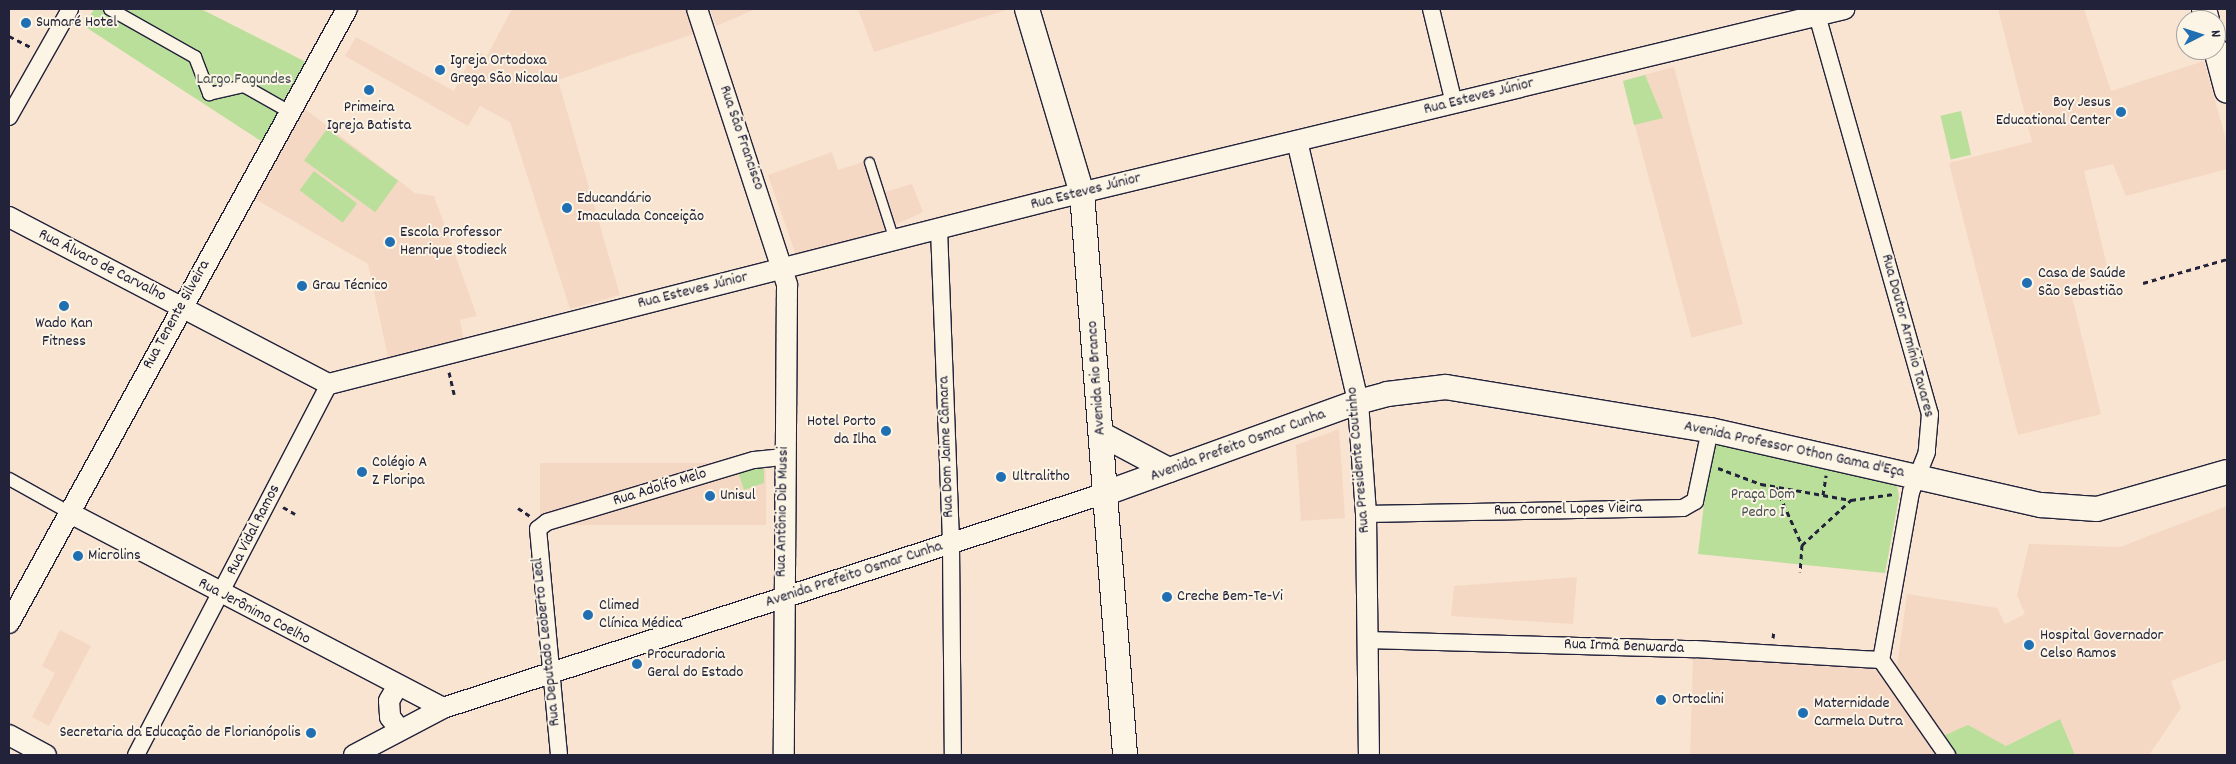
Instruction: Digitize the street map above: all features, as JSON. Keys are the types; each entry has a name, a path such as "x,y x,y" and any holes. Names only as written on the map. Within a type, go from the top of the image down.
{"main road":[{"name":"Avenida Rio Branco","path":"1027,9 1082,193 1125,755"},
{"path":"2219,60 2227,91"},
{"name":"Avenida Professor Othon Gama d'Eça","path":"1358,402 1387,394 1446,388 1710,430 1913,484 2014,502 2098,509 2227,472"},
{"name":"Avenida Prefeito Osmar Cunha","path":"1106,493 1358,402"},
{"path":"1101,434 1169,470"}],"street":[{"path":"9,117 70,9"},
{"path":"110,9 195,57 209,94 244,86 290,112"},
{"name":"Rua Tenente Silveira","path":"9,623 66,511 182,307 347,9"},
{"name":"Rua São Francisco","path":"697,9 785,268"},
{"path":"1431,9 1454,103"},
{"name":"Rua Esteves Júnior","path":"329,384 1082,193 1844,9"},
{"name":"Rua Doutor Armínio Tavares","path":"1817,15 1930,414 1927,452 1913,484 1881,660"},
{"name":"Rua Presidente Coutinho","path":"1297,141 1358,402 1366,514 1369,755"},
{"name":"Rua Álvaro de Carvalho","path":"9,217 329,384"},
{"name":"Rua Dom Jaime Câmara","path":"939,229 951,544 953,755"},
{"name":"Rua Antônio Dib Mussi","path":"784,755 782,599 785,268"},
{"name":"Rua Vidal Ramos","path":"136,755 329,384"},
{"name":"Rua Coronel Lopes Vieira","path":"1366,514 1683,508 1696,501 1710,430"},
{"name":"Rua Adolfo Melo","path":"536,524 754,460 784,457"},
{"name":"Rua Jerônimo Coelho","path":"9,478 220,594 397,687 443,708"},
{"name":"Avenida Prefeito Osmar Cunha","path":"354,755 443,708 1106,493"},
{"name":"Rua Deputado Leoberto Leal","path":"536,524 559,755"},
{"name":"Rua Irmã Benwarda","path":"1367,640 1695,649 1881,660"},
{"path":"1881,660 1947,755"},
{"path":"397,687 389,701 390,717 400,730"},
{"path":"9,735 46,755"}],"lane":[{"path":"869,162 894,240"}],"path":[{"path":"9,36 44,54"},
{"path":"2143,283 2227,259"},
{"path":"446,354 454,394"},
{"path":"1703,463 1775,486 1851,500 1913,484"},
{"path":"1775,486 1802,546 1800,572"},
{"path":"1802,546 1851,500"},
{"path":"518,508 536,524"}],"shaded area":[{"name":"Educandário Imaculada Conceição","path":"512,9 688,9 696,33 558,80 620,295 570,309 510,122 480,106 468,126 345,56 356,37 454,91 475,50 487,56"},
{"path":"710,9 756,9 716,26"},
{"path":"858,9 1009,9 874,52"},
{"path":"1998,9 2084,9 2111,91 2204,61 2227,143 2227,169 2126,196 2113,164 2084,171 2109,274 2069,285 2101,414 2018,435 1949,163 2032,142"},
{"path":"1674,67 1743,324 1692,338 1623,81"},
{"name":"Escola Professor Henrique Stodieck","path":"305,109 415,193 434,196 477,316 460,320 464,341 388,357 368,264 255,199"},
{"path":"832,152 838,170 870,160 881,193 912,184 923,212 860,241 797,258 768,175"},
{"path":"1339,429 1345,518 1301,521 1296,445"},
{"path":"540,463 766,463 766,525 540,525"},
{"name":"Hospital Governador Celso Ramos","path":"2227,506 2227,659 2171,681 2181,708 2149,755 2075,755 2060,719 2006,746 1968,726 1943,736 1897,666 1907,594 1997,608 2005,624 2025,614 2017,595 2029,544 2120,547"},
{"path":"1577,577 1573,624 1451,616 1454,586"},
{"path":"60,630 91,646 49,726 32,717 55,673 42,666"},
{"name":"Maternidade Carmela Dutra","path":"1693,658 1886,670 1941,755 1690,755"}],"green space":[{"name":"Largo Fagundes","path":"94,9 201,9 308,63 264,143 84,26"},
{"path":"1645,75 1663,118 1634,125 1623,81"},
{"path":"1961,111 1971,155 1951,160 1941,116"},
{"path":"327,129 398,181 375,212 304,161"},
{"path":"314,171 357,203 343,223 300,190"},
{"name":"Praça Dom Pedro I","path":"1720,438 1887,477 1897,485 1899,497 1885,573 1698,554 1711,446"},
{"path":"764,465 764,483 744,490 738,472"},
{"path":"2060,719 2075,755 1956,755 1943,736 1968,725 2006,746"}],"place":[{"name":"Sumaré Hotel","path":"26,23"},
{"name":"Igreja Ortodoxa Grega São Nicolau","path":"440,70"},
{"name":"Primeira Igreja Batista","path":"369,90"},
{"name":"Boy Jesus Educational Center","path":"2121,112"},
{"name":"Educandário Imaculada Conceição","path":"567,208"},
{"name":"Escola Professor Henrique Stodieck","path":"390,242"},
{"name":"Casa de Saúde São Sebastião","path":"2027,283"},
{"name":"Grau Técnico","path":"302,286"},
{"name":"Wado Kan Fitness","path":"64,306"},
{"name":"Hotel Porto da Ilha","path":"886,431"},
{"name":"Colégio A Z Floripa","path":"362,472"},
{"name":"Ultralitho","path":"1001,477"},
{"name":"Unisul","path":"710,496"},
{"name":"Microlins","path":"78,556"},
{"name":"Creche Bem-Te-Vi","path":"1167,597"},
{"name":"Climed Clínica Médica","path":"588,615"},
{"name":"Hospital Governador Celso Ramos","path":"2029,645"},
{"name":"Procuradoria Geral do Estado","path":"637,664"},
{"name":"Ortoclini","path":"1661,700"},
{"name":"Maternidade Carmela Dutra","path":"1803,713"},
{"name":"Secretaria da Educação de Florianópolis","path":"311,733"}]}
